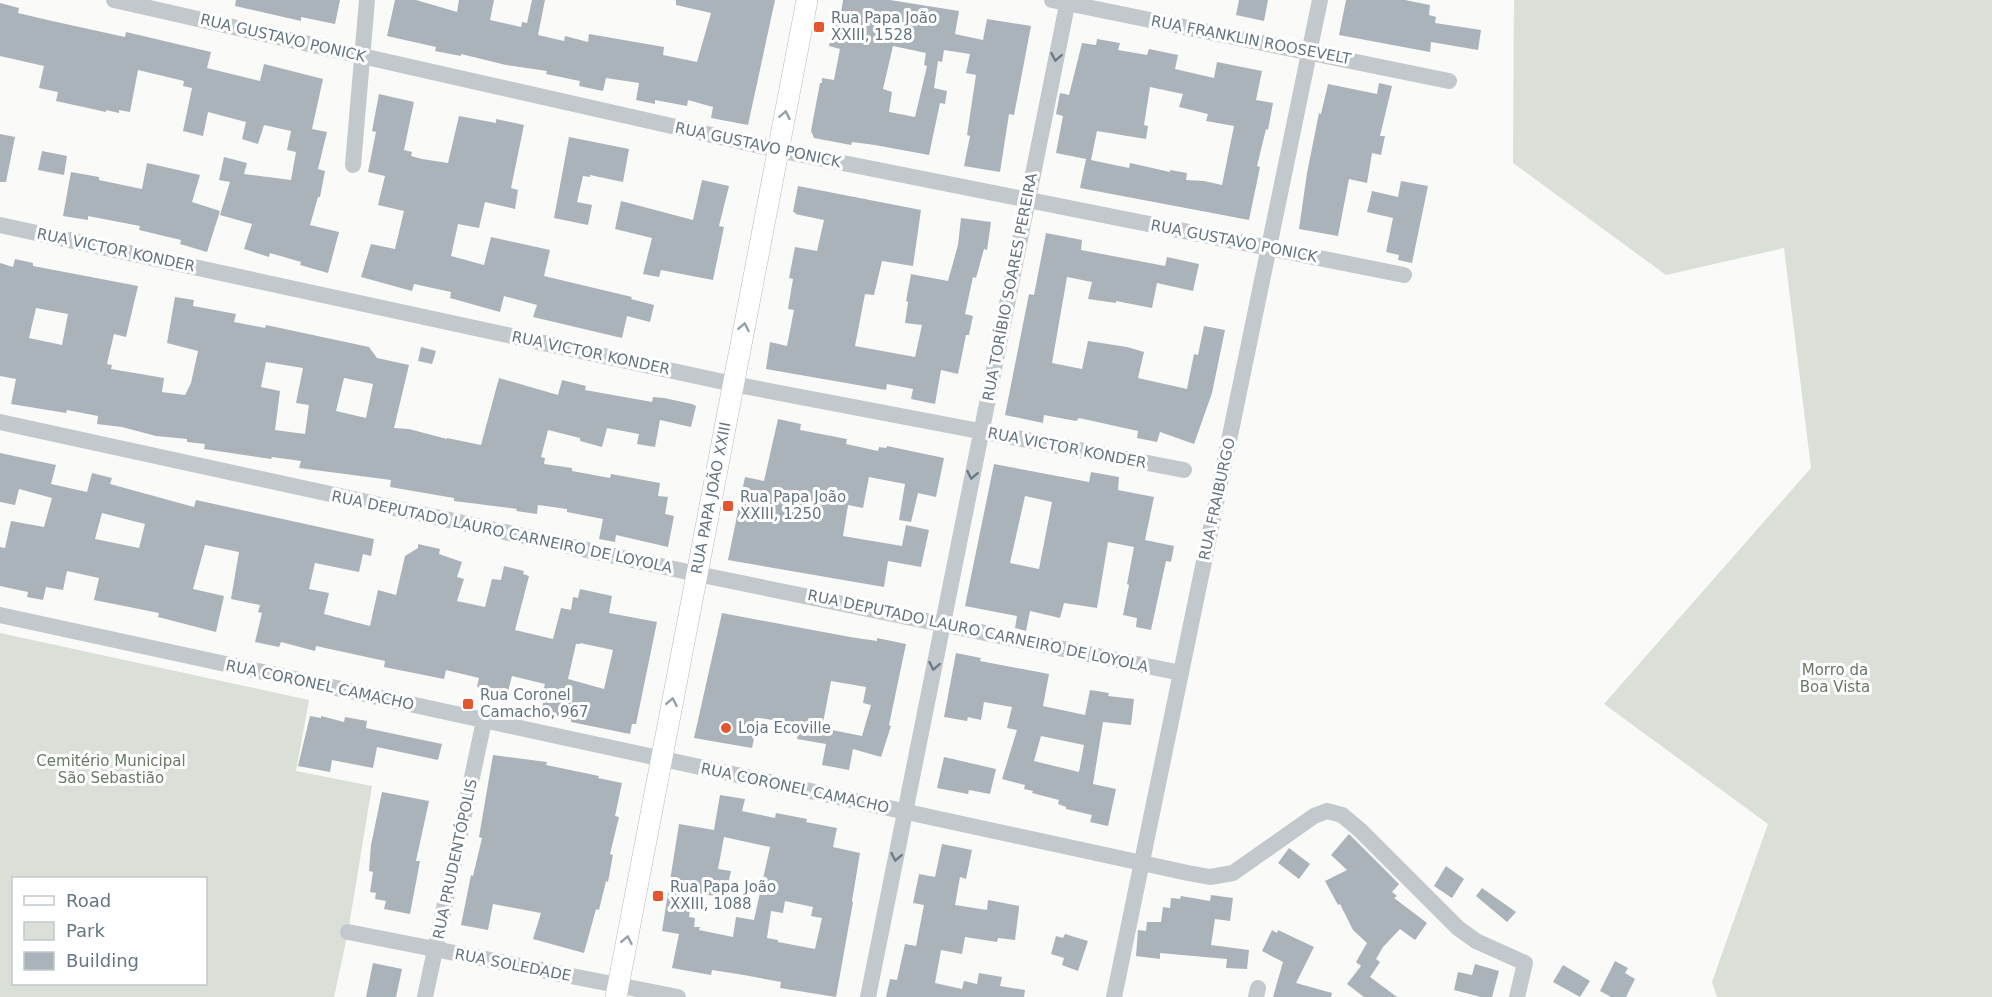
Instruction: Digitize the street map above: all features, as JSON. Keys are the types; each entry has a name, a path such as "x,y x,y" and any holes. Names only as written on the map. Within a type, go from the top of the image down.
{"main road":[{"name":"RUA PAPA JOÃO XXIII","path":"617,991 807,0"}],"street":[{"name":"RUA GUSTAVO PONICK","path":"114,0 778,150 1404,275"},
{"path":"353,165 367,0"},
{"name":"RUA FRAIBURGO","path":"1114,997 1320,0"},
{"name":"RUA FRANKLIN ROOSEVELT","path":"1062,1 1449,81"},
{"name":"RUA TORÍBIO SOARES PEREIRA","path":"868,997 1028,200 1062,1"},
{"name":"RUA VICTOR KONDER","path":"0,225 733,384 1184,470"},
{"name":"RUA DEPUTADO LAURO CARNEIRO DE LOYOLA","path":"0,422 697,574 1181,673"},
{"name":"RUA CORONEL CAMACHO","path":"0,615 1210,877 1233,873 1314,816 1327,811 1342,815 1360,830 1458,928 1476,941 1525,963 1517,997"},
{"name":"RUA PRUDENTÓPOLIS","path":"425,997 484,721"},
{"name":"RUA SOLEDADE","path":"348,932 617,991 678,997"}],"green space":[{"name":"Morro da Boa Vista","path":"1514,0 1992,0 1992,997 1717,997 1712,982 1768,824 1604,704 1811,468 1784,248 1666,275 1513,163"},
{"name":"Cemitério Municipal São Sebastião","path":"0,633 309,700 296,771 372,786 348,932 334,997 0,997"}],"building":[{"path":"236,0 340,0 335,24 301,17 301,21 235,6"},
{"path":"395,0 416,0 457,12 459,0 494,0 490,20 521,27 522,22 527,23 532,0 545,0 538,35 564,41 565,36 588,42 589,34 664,47 663,55 697,62 711,13 676,5 676,0 775,0 748,125 711,118 713,107 688,100 687,106 655,100 655,104 636,100 639,83 606,78 603,91 579,86 580,81 546,74 547,71 435,51 436,47 387,36"},
{"path":"843,0 890,0 959,11 955,34 983,40 987,19 1031,26 1014,115 1009,114 1000,172 964,166 970,136 967,135 976,75 966,73 970,54 944,50 942,62 938,61 934,88 947,91 945,104 940,103 929,155 875,145 852,142 851,145 814,138 811,131 820,83 822,83 822,78 834,80 840,49 829,46 835,18 840,19","holes":["893,46 926,53 924,65 927,66 915,117 889,112 892,92 883,89"]},
{"path":"1239,0 1268,0 1264,21 1236,15"},
{"path":"1346,0 1405,0 1430,5 1429,15 1436,17 1435,23 1481,30 1478,50 1431,42 1430,52 1339,35"},
{"path":"0,3 19,8 18,13 52,21 125,37 126,32 211,52 207,68 260,81 264,64 323,79 312,129 327,132 318,169 325,171 320,197 318,197 310,225 339,232 328,273 270,253 269,257 244,249 252,224 220,215 230,182 219,180 224,157 247,163 244,174 291,180 296,152 287,150 291,131 264,125 258,144 242,139 246,122 208,112 203,136 183,131 192,88 183,86 184,81 138,70 130,112 119,110 119,113 106,110 106,112 56,101 58,92 39,88 44,66 0,56"},
{"path":"1097,39 1120,43 1118,50 1147,55 1149,49 1178,55 1175,69 1214,78 1217,62 1262,71 1256,100 1273,103 1268,130 1266,129 1257,166 1260,167 1249,220 1080,188 1086,159 1056,153 1063,116 1056,114 1060,93 1069,95 1082,43 1096,45","holes":["1150,87 1183,94 1179,107 1208,114 1206,121 1234,126 1222,185 1186,180 1187,173 1170,170 1170,172 1130,163 1129,168 1086,159 1091,160 1097,131 1146,139 1148,126 1144,125"]},
{"path":"1379,83 1392,86 1380,136 1385,136 1381,155 1372,153 1367,183 1349,179 1338,236 1299,229 1319,113 1321,114 1328,84 1377,94"},
{"path":"379,94 414,102 404,150 412,152 411,156 422,159 448,163 459,116 496,123 496,119 524,125 511,188 518,190 515,209 485,202 479,228 458,224 451,256 484,265 491,237 550,250 544,276 632,297 631,299 654,305 650,322 627,316 622,338 533,317 537,305 504,296 500,312 450,298 451,292 414,284 412,291 361,277 371,244 395,249 404,211 378,205 385,176 368,172 376,132 372,131"},
{"path":"0,134 15,137 6,182 0,182"},
{"path":"569,137 629,149 623,182 590,175 590,177 583,176 577,202 592,205 588,225 554,218"},
{"path":"42,151 67,156 64,175 38,170"},
{"path":"147,163 200,175 192,202 220,211 207,252 180,244 181,240 139,230 140,226 88,216 88,220 63,216 71,172 142,189"},
{"path":"702,180 729,186 719,226 724,227 713,280 661,270 659,277 643,274 652,238 615,229 621,201 693,220"},
{"path":"1401,181 1428,186 1412,263 1398,260 1399,255 1386,252 1393,218 1367,212 1372,191 1398,197"},
{"path":"798,186 921,210 913,266 882,261 874,295 865,294 855,346 915,357 922,325 905,323 911,274 948,281 958,245 961,218 991,222 987,250 984,249 976,278 973,277 965,314 973,316 969,335 966,335 958,374 941,370 935,404 911,399 913,389 887,384 886,390 766,369 770,342 787,346 794,310 788,309 793,279 789,278 795,247 817,251 824,220 793,212"},
{"path":"1046,233 1082,240 1081,250 1165,266 1167,257 1199,264 1193,291 1157,283 1152,308 1116,301 1116,303 1088,299 1092,282 1067,277 1052,363 1082,369 1088,341 1127,347 1144,352 1138,378 1187,389 1194,354 1198,355 1204,326 1225,330 1212,393 1194,444 1160,432 1157,442 1137,438 1138,431 1079,418 1076,421 1044,415 1043,423 1005,415 1029,294 1034,295"},
{"path":"15,259 33,263 33,266 138,286 126,337 114,334 107,364 112,365 111,369 164,378 162,392 185,395 191,383 198,351 167,343 175,297 194,300 193,306 236,314 234,322 265,328 266,325 369,347 377,358 409,365 394,428 409,429 447,439 481,445 499,378 558,395 562,380 586,386 585,390 652,402 653,397 692,404 696,406 691,427 660,420 655,447 637,444 639,434 607,428 602,447 580,441 580,438 548,430 541,457 545,458 544,464 572,468 572,471 610,478 611,474 660,483 658,496 668,497 665,514 674,516 668,547 616,535 615,542 599,539 603,519 567,512 567,509 538,505 537,514 516,511 517,509 454,501 454,498 390,487 391,480 299,468 301,461 204,449 205,444 187,442 187,439 156,436 122,427 97,424 98,416 11,404 16,379 0,376 0,263 13,267","holes":["36,308 68,314 62,345 29,338","266,362 303,368 296,403 309,405 305,434 275,430 280,391 261,387","344,378 373,384 366,418 336,411"]},
{"path":"421,347 436,351 432,364 418,361"},
{"path":"778,419 801,424 800,430 847,439 846,444 878,451 879,447 886,448 887,446 944,458 936,497 918,493 911,522 899,520 905,484 869,477 863,508 848,505 843,536 902,546 906,525 929,530 921,567 888,561 884,587 728,560 745,477 764,481"},
{"path":"0,453 56,465 51,484 87,492 92,473 112,478 110,484 194,507 196,500 374,539 371,556 363,554 359,572 315,563 309,589 329,593 324,614 370,626 378,590 396,595 405,556 418,548 418,544 440,549 439,554 462,562 457,577 464,579 457,601 485,607 492,579 501,580 504,566 524,571 523,574 529,576 515,630 553,639 561,608 571,610 573,597 578,598 580,589 612,596 609,613 657,622 636,724 632,724 630,734 571,722 571,719 541,712 543,703 540,702 545,684 512,676 507,695 477,687 479,678 446,670 444,679 384,667 385,661 316,646 315,651 281,642 279,647 255,642 262,613 258,612 260,605 231,599 239,552 205,545 193,589 224,596 216,632 158,617 159,613 94,600 99,578 67,571 63,590 46,587 43,600 27,597 28,592 0,586 0,547 5,548 11,521 44,527 52,498 19,489 15,505 0,502","holes":["102,513 145,524 139,548 95,539","576,644 613,650 604,689 568,679"]},
{"path":"994,464 1089,482 1091,472 1119,477 1118,490 1154,497 1145,540 1174,546 1171,562 1166,561 1151,630 1136,627 1137,618 1123,615 1134,547 1108,542 1097,608 1064,603 1060,618 1030,611 1026,631 1015,628 1017,616 965,606","holes":["1025,496 1052,502 1039,569 1010,563"]},
{"path":"722,613 850,637 877,641 877,638 906,644 889,725 891,726 881,757 853,749 849,770 822,765 826,744 797,739 800,725 760,718 752,748 694,738","holes":["831,681 866,687 863,703 871,705 862,736 822,728"]},
{"path":"956,653 981,658 980,661 1049,674 1043,706 1085,715 1090,690 1109,693 1108,696 1134,699 1131,725 1103,722 1093,784 1116,789 1108,826 1090,822 1092,815 1066,809 1058,804 1059,800 1032,793 1033,791 1024,789 1025,785 1002,779 1017,730 1007,728 1012,707 984,702 981,720 968,717 967,721 944,717","holes":["1041,736 1084,745 1079,772 1034,761"]},
{"path":"310,716 321,718 321,716 344,722 345,717 367,721 366,728 442,744 438,760 377,747 373,768 332,760 330,772 298,766"},
{"path":"493,755 547,762 546,765 622,783 615,816 619,817 610,854 613,855 608,882 606,881 599,910 596,909 584,953 533,939 541,913 493,904 488,930 461,925 471,875 473,876 482,838 479,837"},
{"path":"944,757 996,769 990,794 969,790 968,794 937,788"},
{"path":"382,792 429,801 416,861 420,861 410,914 384,909 386,901 375,899 376,893 370,892 373,872 369,871 371,845"},
{"path":"720,795 745,799 742,811 775,818 776,813 837,828 833,847 860,853 836,997 780,988 781,982 744,975 712,970 711,975 672,968 679,934 662,931 679,824 714,830","holes":["724,837 770,847 754,920 736,917 733,937 699,930 700,927 694,927 695,918 689,917 693,892 725,898 731,871 718,869","785,901 813,907 811,916 822,918 815,949 767,938 771,911 783,913"]},
{"path":"1349,834 1399,884 1392,892 1397,896 1394,898 1427,923 1415,940 1400,929 1383,947 1376,959 1380,962 1370,977 1397,997 1364,997 1347,984 1361,966 1356,962 1367,943 1353,930 1325,881 1347,870 1331,855"},
{"path":"942,844 972,850 966,879 960,877 955,905 987,910 988,900 1019,906 1019,908 1015,940 998,938 997,942 965,937 962,954 941,950 935,983 962,989 964,981 977,984 979,973 1002,977 1000,986 1025,990 1024,997 886,997 890,979 897,980 905,944 916,946 924,905 913,903 919,874 935,877"},
{"path":"1289,848 1310,864 1299,879 1278,863"},
{"path":"1446,866 1464,879 1452,898 1434,886"},
{"path":"1482,888 1516,912 1507,922 1476,896"},
{"path":"1211,895 1233,898 1230,921 1215,919 1211,945 1249,950 1247,969 1226,968 1227,959 1160,953 1160,959 1136,956 1138,930 1146,931 1147,922 1161,922 1163,907 1170,908 1171,898 1180,899 1181,896 1210,901"},
{"path":"1272,930 1277,933 1278,930 1314,947 1296,983 1332,993 1331,997 1273,997 1283,962 1262,951"},
{"path":"1065,934 1088,941 1078,971 1062,965 1064,958 1051,954 1056,936 1063,938"},
{"path":"1615,961 1628,968 1625,973 1635,979 1626,997 1611,997 1600,991"},
{"path":"373,963 402,969 396,997 366,997"},
{"path":"1475,964 1499,971 1492,997 1481,997 1454,990 1458,972 1472,975"},
{"path":"1563,965 1590,981 1580,997 1553,982"}],"place":[{"name":"Rua Papa João XXIII, 1528","path":"819,27"},
{"name":"Rua Papa João XXIII, 1250","path":"728,506"},
{"name":"Rua Coronel Camacho, 967","path":"468,704"},
{"name":"Loja Ecoville","path":"726,728"},
{"name":"Rua Papa João XXIII, 1088","path":"658,896"}]}
